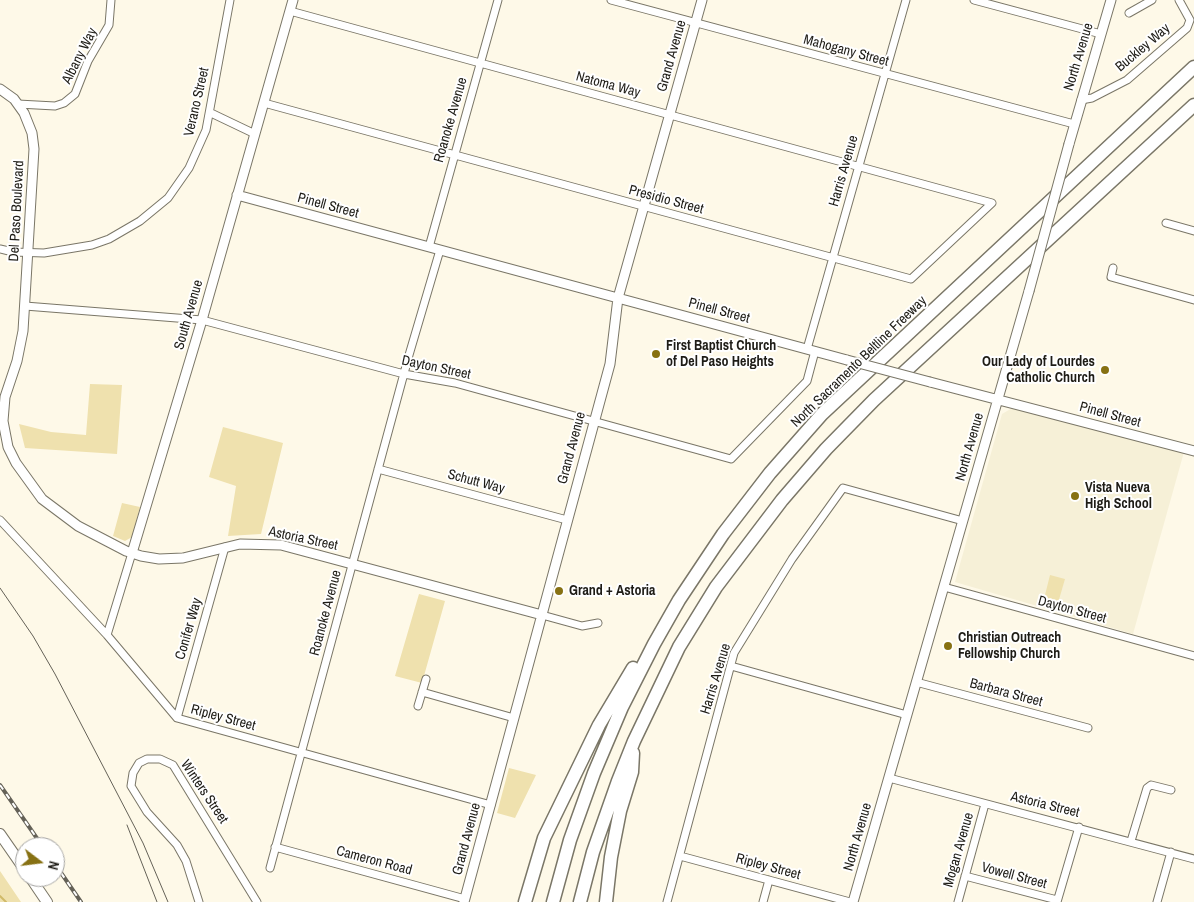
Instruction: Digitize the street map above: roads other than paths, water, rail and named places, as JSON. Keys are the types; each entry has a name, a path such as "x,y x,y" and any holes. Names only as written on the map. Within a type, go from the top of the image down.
{"highway":[{"name":"North Sacramento Beltline Freeway","path":"553,902 570,840 594,773 622,707 679,600 723,534 764,480 822,414 1194,67"},
{"path":"580,902 593,852 634,740 679,647 716,587 782,500 826,449 878,396 1194,104"},
{"path":"524,902 544,838 570,781 631,672 654,634 679,600"},
{"path":"606,902 611,856 620,811 632,772 634,740"}],"main road":[{"path":"0,834 15,856"},
{"path":"37,887 47,902"}],"street":[{"name":"Albany Way","path":"18,104 55,106 68,101 75,94 88,61 109,25 111,0"},
{"name":"Verano Street","path":"0,249 28,253 62,252 92,245 109,239 140,221 168,198 189,168 202,141 211,112 230,0"},
{"name":"South Avenue","path":"107,635 202,320 293,0"},
{"name":"Roanoke Avenue","path":"428,247 498,0"},
{"name":"Mahogany Street","path":"611,0 1074,124"},
{"name":"Grand Avenue","path":"465,900 610,364 618,298 702,0"},
{"name":"Harris Avenue","path":"807,381 811,350 833,258 906,0"},
{"path":"974,0 1101,34"},
{"name":"North Avenue","path":"852,902 998,400 1074,124 1111,0"},
{"path":"1129,13 1152,0"},
{"name":"Buckley Way","path":"1081,100 1105,92 1136,74 1191,23 1179,0"},
{"name":"Natoma Way","path":"290,11 948,191"},
{"name":"Del Paso Boulevard","path":"0,89 18,104 29,123 34,149 25,306 21,343 8,389 0,402"},
{"name":"Presidio Street","path":"264,103 910,279 992,203 948,191"},
{"path":"211,112 255,134"},
{"name":"Pinell Street","path":"238,195 847,360 1194,451"},
{"path":"1166,223 1194,231"},
{"name":"Roanoke Avenue","path":"270,868 378,468 440,250"},
{"path":"1113,268 1110,278 1194,300"},
{"name":"Dayton Street","path":"25,306 202,320 404,374 455,383 731,459 807,381"},
{"name":"Astoria Street","path":"8,389 3,413 4,433 16,463 35,491 50,507 78,526 132,553 171,559 195,556 225,547 256,543 281,545 582,626 598,624"},
{"name":"Schutt Way","path":"378,468 567,520"},
{"name":"Harris Avenue","path":"667,902 734,653 768,596 844,488 963,521"},
{"name":"Ripley Street","path":"0,520 107,635 176,718 490,804"},
{"name":"Conifer Way","path":"176,718 225,547"},
{"name":"Dayton Street","path":"944,587 1194,656"},
{"path":"730,666 907,715"},
{"path":"418,706 426,679"},
{"name":"Barbara Street","path":"916,682 1088,728"},
{"path":"422,692 514,718"},
{"name":"Winters Street","path":"199,902 192,876 176,845 135,795 131,786 133,774 139,763 160,759 173,765 257,902"},
{"name":"Astoria Street","path":"888,778 1194,858"},
{"path":"1131,841 1147,788 1151,785 1171,790"},
{"name":"Mogan Avenue","path":"958,902 985,804"},
{"path":"1057,901 1078,827"},
{"name":"Cameron Road","path":"275,847 465,900"},
{"path":"1157,902 1171,852"},
{"name":"Ripley Street","path":"680,856 852,902"},
{"name":"Vowell Street","path":"965,876 1057,901"},
{"path":"762,902 768,880"}],"waterway":[{"path":"0,896 6,902"}],"tram line":[{"path":"0,588 33,636 55,674 143,843 168,902"},
{"path":"127,825 157,902"}],"railway":[{"path":"0,785 36,837"},
{"path":"65,879 81,902"}],"place":[{"name":"First Baptist Church of Del Paso Heights","path":"656,354"},
{"name":"Our Lady of Lourdes Catholic Church","path":"1105,370"},
{"name":"Vista Nueva High School","path":"1075,496"},
{"name":"Grand + Astoria","path":"559,591"},
{"name":"Christian Outreach Fellowship Church","path":"948,646"}]}
